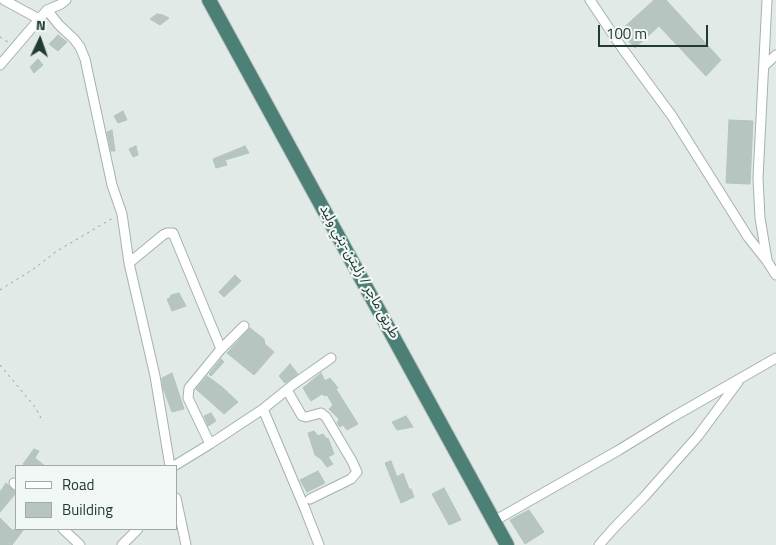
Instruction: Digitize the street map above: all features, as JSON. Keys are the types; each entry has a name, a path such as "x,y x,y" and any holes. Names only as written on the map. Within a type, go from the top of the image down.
{"highway":[{"name":"طريق ماجر / زليتن-بني وليد","path":"209,0 507,545"}],"street":[{"path":"4,0 39,20"},
{"path":"0,66 48,10 66,0"},
{"path":"590,0 622,48 672,116 748,237 776,274"},
{"path":"765,2 764,66 758,178 760,218 767,261"},
{"path":"48,10 59,25 74,39 85,58 112,185 122,214 129,263 154,376 170,465"},
{"path":"764,66 776,55"},
{"path":"129,263 163,235 173,234 221,349"},
{"path":"210,444 188,398 189,388 221,349 244,326"},
{"path":"176,465 263,409 331,358"},
{"path":"494,521 776,358"},
{"path":"599,545 698,436 740,379"},
{"path":"287,390 302,416 321,414 326,417 357,472 351,479 310,499"},
{"path":"263,409 318,545"},
{"path":"178,505 185,544"},
{"path":"63,530 80,545"},
{"path":"122,545 137,530"}],"path":[{"path":"0,37 16,47"},
{"path":"0,290 32,270 57,251 122,214"},
{"path":"0,365 35,407 41,418"}],"building":[{"path":"654,0 666,0 721,60 706,76 659,26 635,48 620,31"},
{"path":"157,14 169,18 160,25 150,19"},
{"path":"58,35 67,42 58,51 49,44"},
{"path":"38,59 43,65 34,73 30,67"},
{"path":"123,111 127,120 118,123 114,116"},
{"path":"729,120 753,121 750,184 726,183"},
{"path":"112,130 115,151 111,151 107,132"},
{"path":"136,146 138,155 133,157 129,149"},
{"path":"245,146 249,153 225,160 227,165 216,168 213,159"},
{"path":"235,275 241,281 224,297 219,292"},
{"path":"179,293 186,306 172,311 167,299 171,295"},
{"path":"250,328 264,339 265,344 274,352 254,375 227,353"},
{"path":"221,359 224,362 211,376 209,374"},
{"path":"290,364 298,374 285,383 279,376"},
{"path":"172,373 184,409 172,412 163,388 162,378"},
{"path":"321,373 325,381 330,378 338,388 336,389 358,424 347,430 343,425 340,427 337,423 339,419 329,409 333,405 327,395 322,394 311,401 303,388"},
{"path":"207,376 238,402 224,414 196,389"},
{"path":"211,413 216,421 208,426 204,416"},
{"path":"406,416 413,427 397,430 392,422"},
{"path":"314,431 318,436 323,434 328,438 334,454 328,457 333,464 327,467 315,455 308,433"},
{"path":"34,449 39,451 35,458 44,465 24,465 23,464"},
{"path":"391,461 397,477 403,473 414,497 401,503 385,463"},
{"path":"318,471 325,483 307,492 300,480"},
{"path":"6,483 15,494 0,512 0,492"},
{"path":"444,488 461,520 449,525 432,494"},
{"path":"529,510 544,532 525,544 510,520"},
{"path":"0,518 12,530 23,530 12,545 0,545"}]}
